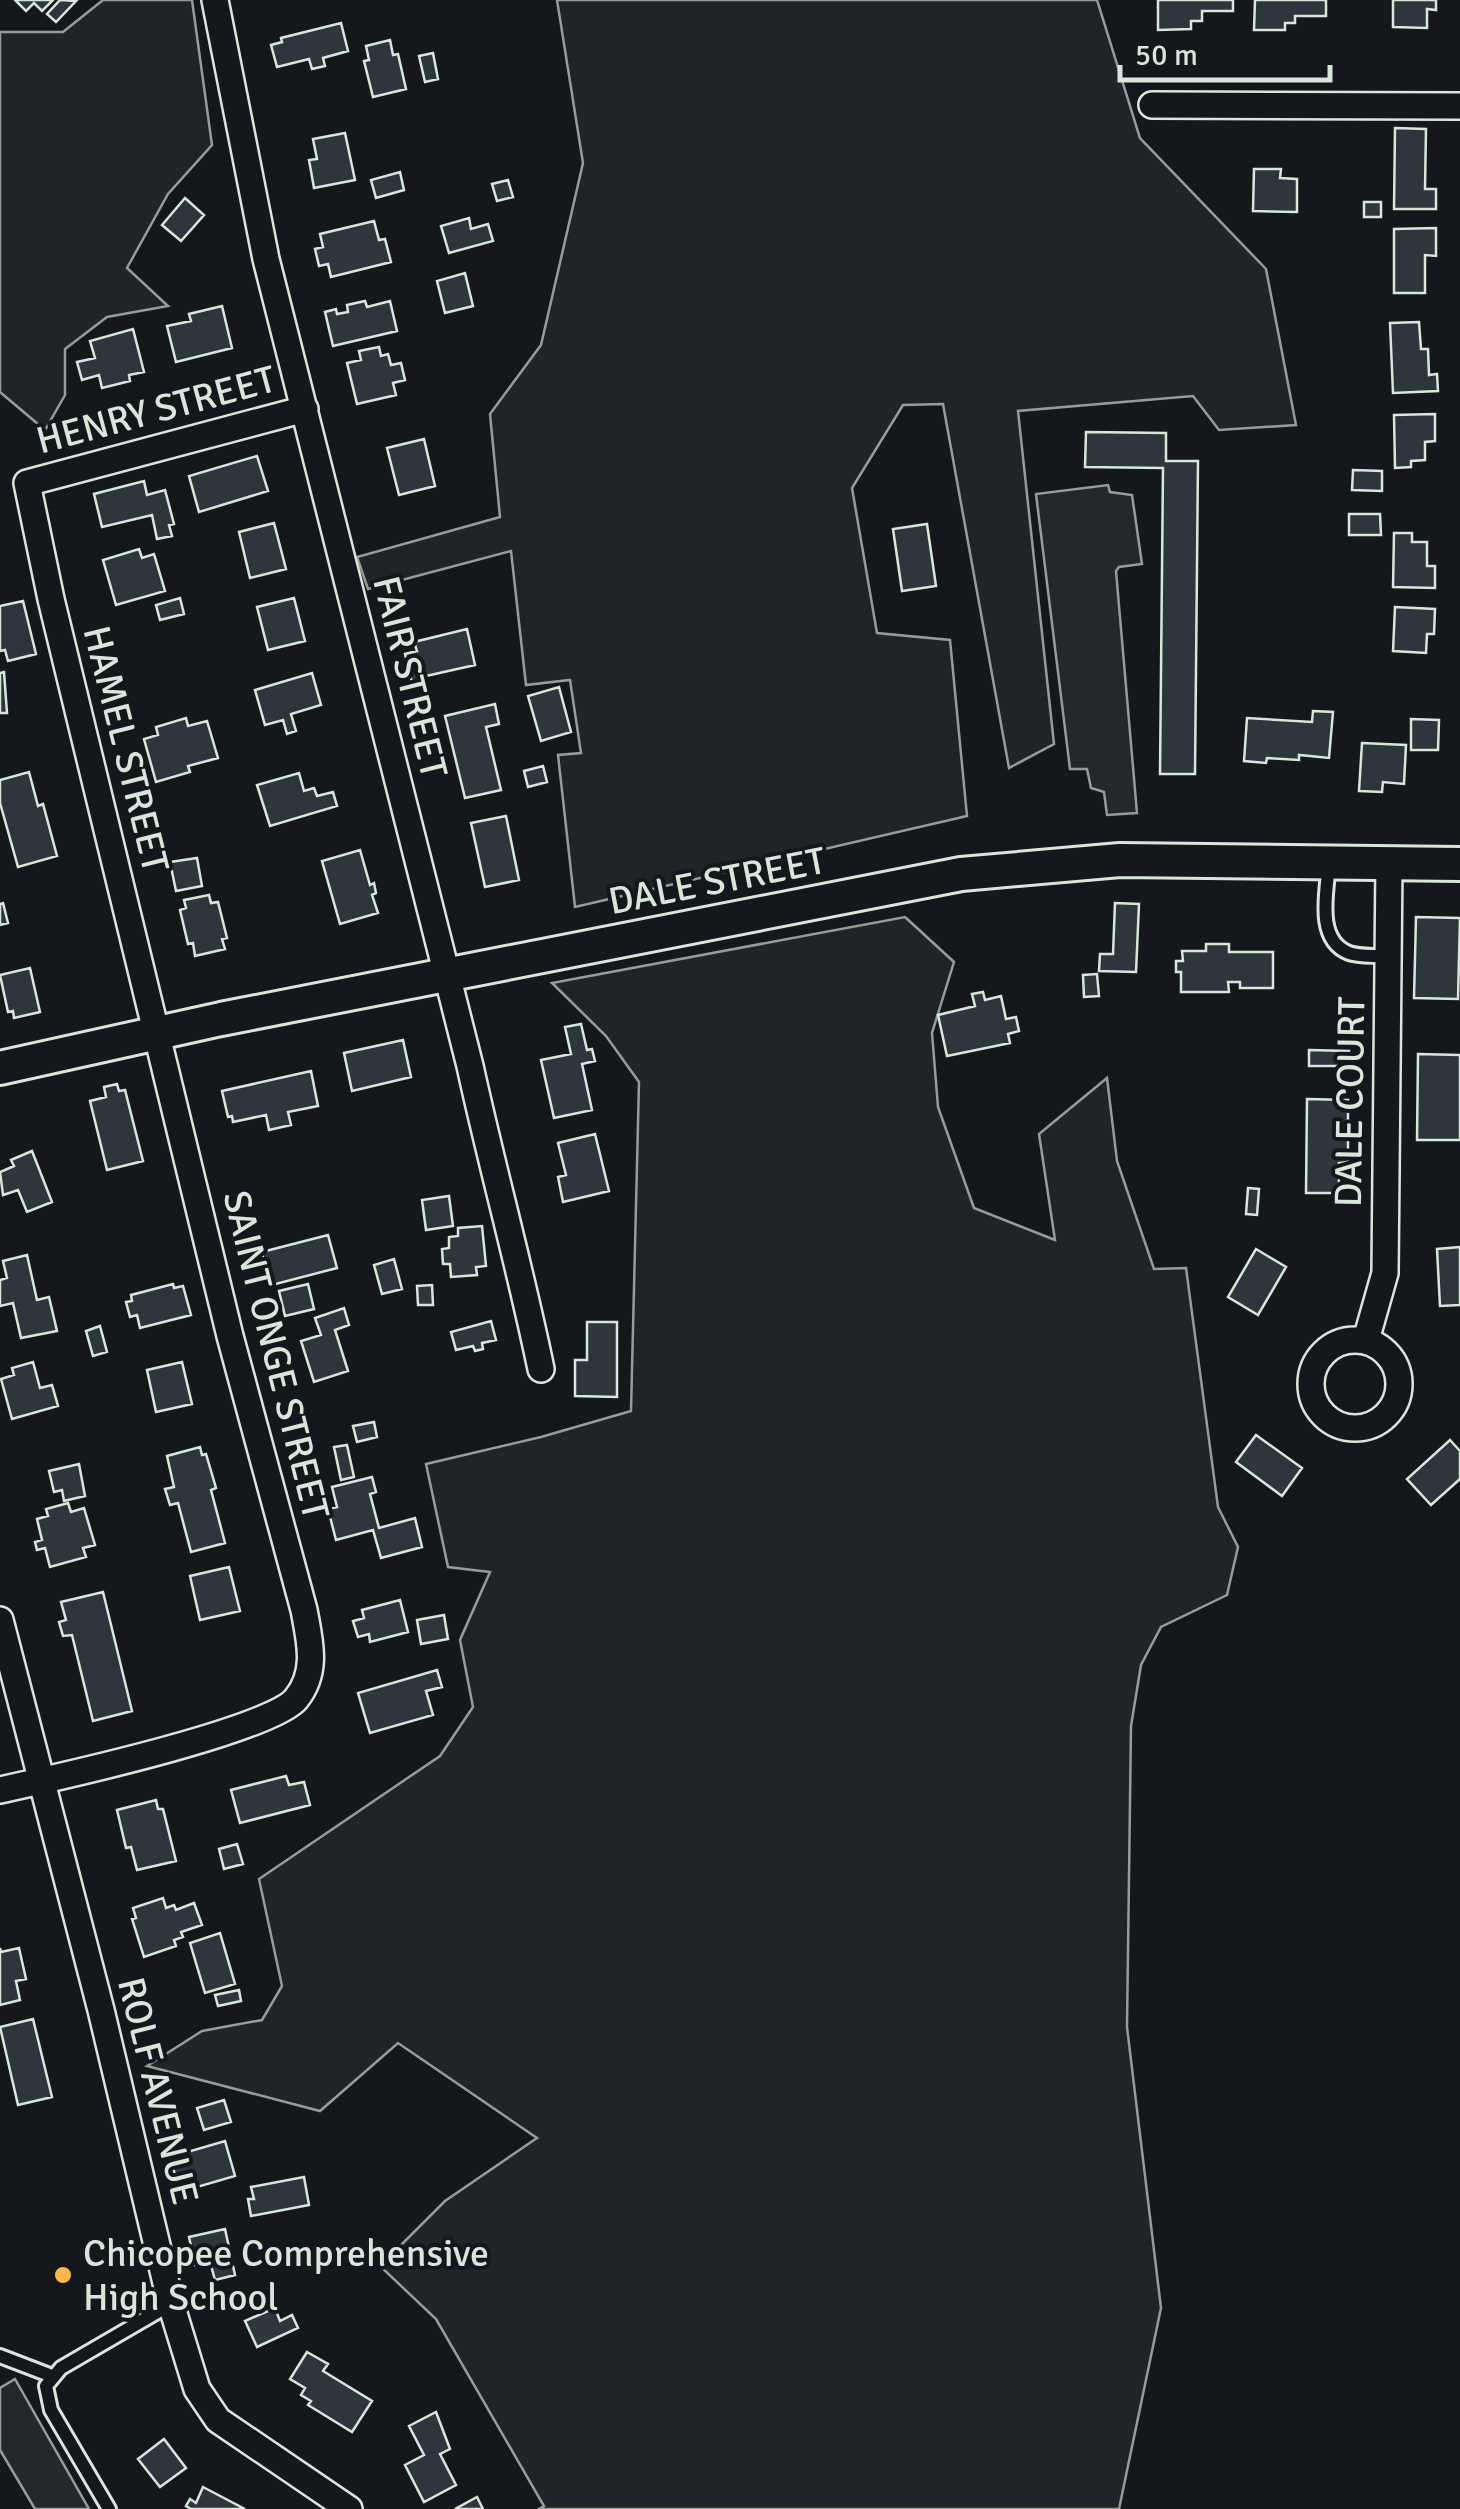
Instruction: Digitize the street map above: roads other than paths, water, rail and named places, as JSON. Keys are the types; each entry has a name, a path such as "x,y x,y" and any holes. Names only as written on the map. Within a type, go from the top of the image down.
{"street":[{"name":"FAIR STREET","path":"215,0 266,258 524,1285 541,1369"},
{"path":"1152,106 1460,106"},
{"name":"HENRY STREET","path":"27,482 305,409"},
{"name":"HAMEL STREET","path":"27,482 51,599 157,1033"},
{"name":"DALE STREET","path":"0,1068 157,1033 961,874 1120,860 1460,864"},
{"name":"DALE COURT","path":"1366,1340 1385,1273 1390,863"},
{"name":"SAINT ONGE STREET","path":"42,1781 240,1728 284,1710 300,1694 311,1665 304,1610 230,1336 157,1033"},
{"name":"ROLF AVENUE","path":"0,1620 171,2304 193,2378 208,2408 250,2444 348,2509"},
{"path":"0,1790 42,1781"}],"lane":[{"path":"1329,862 1325,917 1332,938 1347,952 1390,957"},
{"path":"108,2509 51,2410 46,2386 52,2376 171,2304"},
{"path":"0,2356 52,2376"}],"place":[{"name":"Chicopee Comprehensive High School","path":"63,2275"}]}
